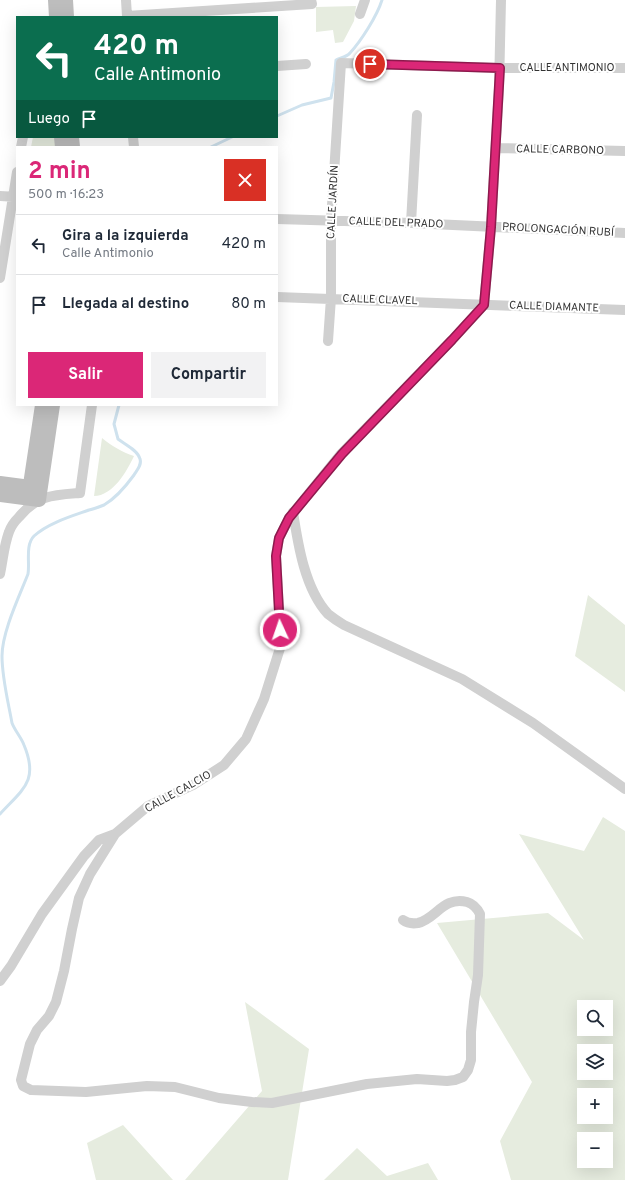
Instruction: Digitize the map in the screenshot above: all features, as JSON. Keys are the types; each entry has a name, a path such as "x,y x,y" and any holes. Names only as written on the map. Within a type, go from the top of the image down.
{"street":[{"path":"55,0 56,16"},
{"path":"66,0 67,16"},
{"path":"126,0 127,16 312,4 311,0"},
{"path":"360,14 365,0"},
{"path":"484,305 496,148 500,68 501,0"},
{"name":"CALLE ANTIMONIO","path":"341,63 500,68 625,68"},
{"name":"CALLE JARDÍN","path":"328,341 331,298 331,221 341,63"},
{"path":"278,66 306,64"},
{"path":"411,223 417,115"},
{"name":"CALLE CARBONO","path":"496,148 625,151"},
{"path":"0,278 9,208 15,197 16,184"},
{"path":"0,196 15,197"},
{"name":"CALLE DEL PRADO","path":"278,219 491,227"},
{"name":"PROLONGACIÓN RUBÍ","path":"491,227 625,233"},
{"name":"CALLE CLAVEL","path":"278,297 484,305"},
{"name":"CALLE DIAMANTE","path":"484,305 625,310"},
{"name":"CALLE CALCIO","path":"115,834 148,806 193,785 224,765 246,739 264,699 281,645 276,556 279,538 289,518 342,454 484,305"},
{"path":"33,496 42,406"},
{"path":"0,574 8,533 11,526 33,496 53,406"},
{"path":"0,495 33,496 80,493 92,406"},
{"path":"0,483 33,496"},
{"path":"293,512 301,554 310,584 319,602 329,615 344,625 462,679 533,723 625,789"},
{"path":"115,834 90,874 79,898 56,1002 49,1016 37,1030 30,1044 21,1080 23,1086 31,1090 86,1092 147,1086 175,1087 219,1098 272,1103 367,1084 417,1079 447,1081 463,1077 468,1070 471,1060 471,1032 478,975 480,914 478,908 471,903 463,901 454,902 446,905 418,923 409,923 402,920"},
{"path":"0,981 11,966 42,914 84,856 99,840 115,834"}],"shaded area":[{"path":"356,6 354,21 343,42 335,43 333,30 316,32 316,7"},
{"path":"33,138 55,138 55,146 31,146"},
{"path":"102,438 125,453 134,456 123,475 113,487 101,495 94,496"},
{"path":"588,595 625,625 625,692 575,656"},
{"path":"603,817 625,831 625,1180 511,1180 500,1141 532,1082 437,923 548,913 584,940 519,834 584,851"},
{"path":"245,1002 309,1049 288,1180 185,1180 262,1091"},
{"path":"123,1125 173,1180 96,1180 87,1143"},
{"path":"357,1148 387,1176 428,1163 438,1180 324,1180"}],"waterway":[{"path":"278,116 302,105 331,98 336,60 347,56 364,35 373,21 382,0"},
{"path":"213,146 230,138"},
{"path":"0,814 22,791 29,776 30,767 28,757 23,742 12,723 4,681 2,656 8,626 28,574 28,554 31,540 40,531 60,520 104,505 117,495 138,469 140,465 139,456 134,450 118,439 114,424 119,406"}],"route":[{"path":"280,630 276,556 279,538 289,518 342,454 484,305 491,227 500,68 370,64"}]}
